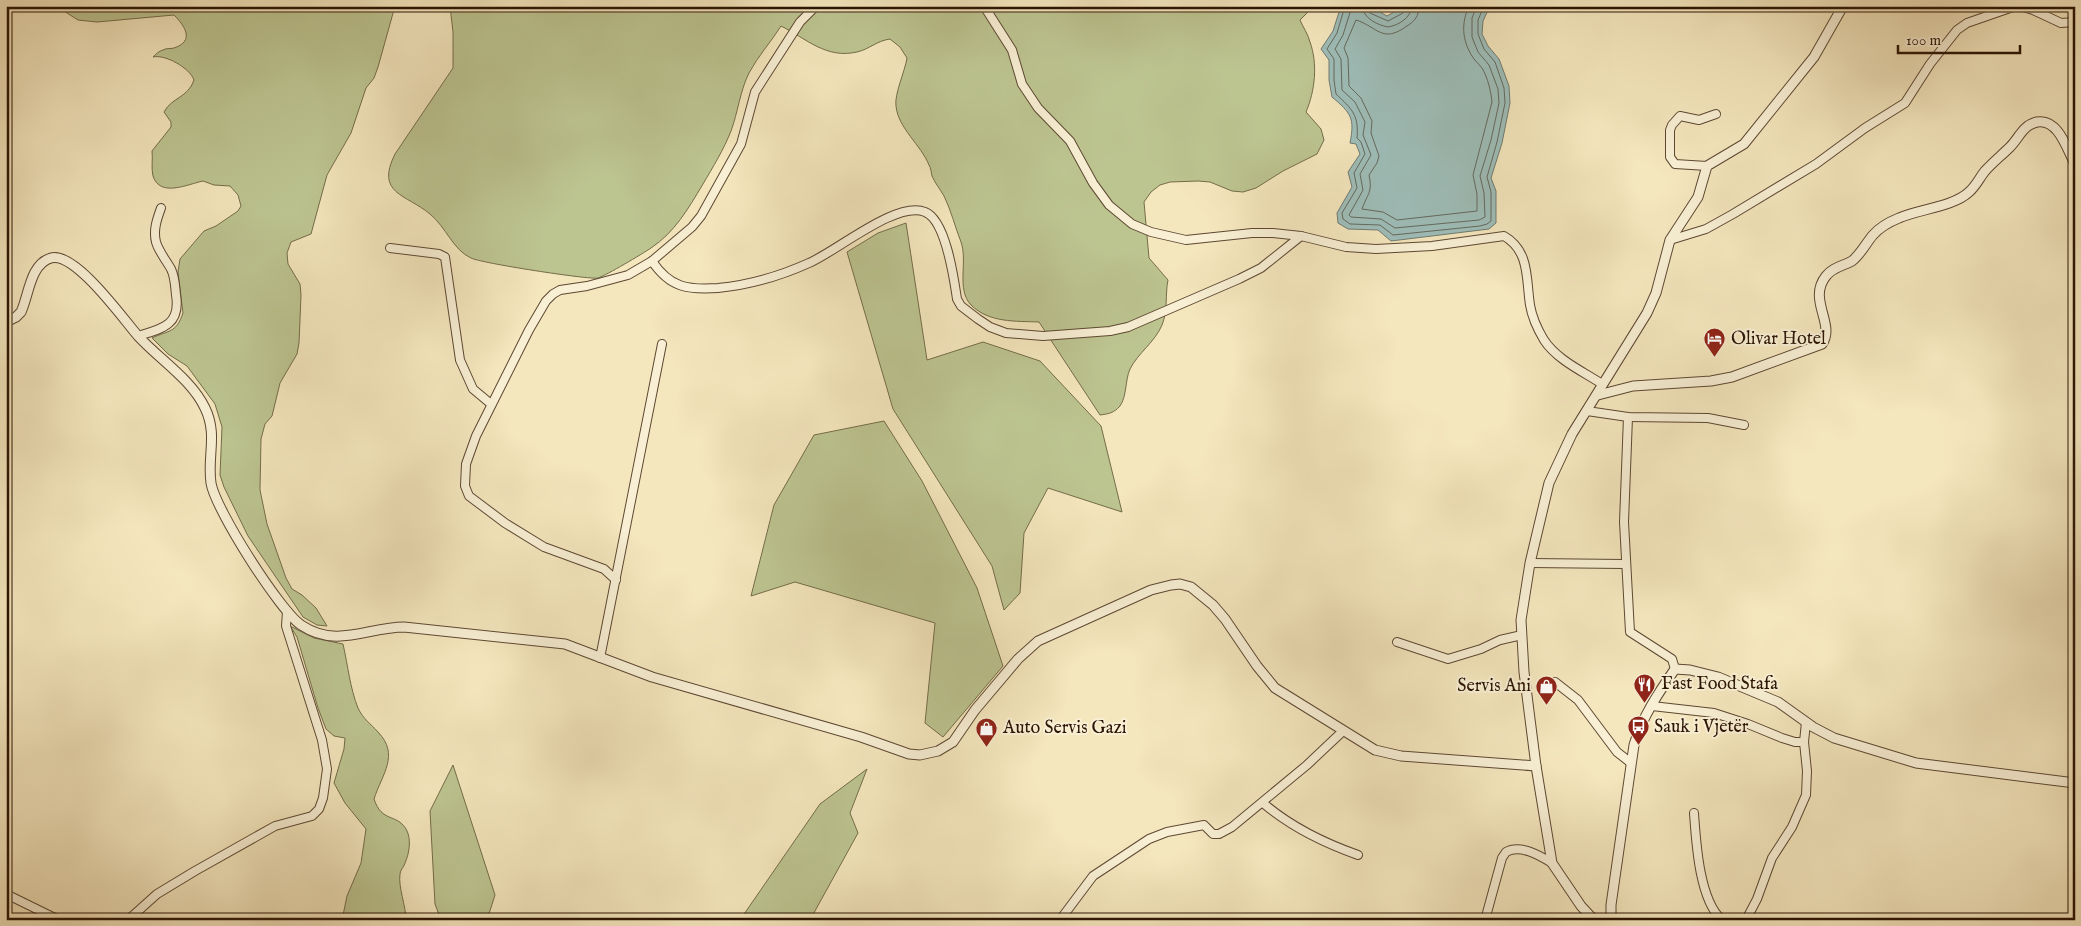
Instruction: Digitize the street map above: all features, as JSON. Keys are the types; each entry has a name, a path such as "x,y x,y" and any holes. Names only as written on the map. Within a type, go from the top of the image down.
{"street":[{"path":"616,580 604,570 544,547 505,523 469,496 465,486 466,464 476,436 491,404 546,301 560,290 587,286 628,275 652,262 692,227 741,144 755,92 800,22 816,6"},
{"path":"984,6 1012,50 1022,84 1038,108 1070,141 1093,183 1110,205 1132,224 1151,232 1186,240 1252,233 1301,236 1346,247 1376,249 1432,246 1504,236 1514,242 1523,256 1528,280 1530,306 1545,341 1561,357 1602,384"},
{"path":"1716,114 1700,120 1680,116 1672,125 1670,130 1670,157 1675,164 1707,166 1744,144 1814,57 1843,6"},
{"path":"1670,240 1706,229 1733,214 1816,164 1865,128 1905,103 1930,64 1957,30 1967,23 2013,7 2033,10 2061,23 2075,22"},
{"path":"1598,395 1633,386 1711,381 1732,376 1822,344 1826,336 1826,330 1819,305 1819,292 1827,275 1859,254 1874,234 1884,225 1900,217 1956,200 1969,192 1986,170 2012,146 2023,130 2029,125 2039,122 2048,124 2058,131 2075,164"},
{"path":"1552,863 1536,766 1524,672 1522,620 1530,563 1549,483 1572,434 1648,313 1656,293 1670,240 1698,197 1707,166"},
{"path":"138,336 158,330 168,324 174,317 178,307 171,270 156,241 156,219 161,208"},
{"path":"652,262 659,272 685,288 701,289 740,286 778,276 810,263 884,219 907,210 918,210 927,212 934,219 948,250 956,299 961,306 990,327 1006,333 1025,336 1063,336 1128,327 1218,289 1260,268 1301,236"},
{"path":"390,248 439,254 445,257 460,360 473,389 491,404"},
{"path":"6,322 16,317 20,312 37,266 52,257 60,258 80,271 101,290 138,336 186,382 200,400 206,411 212,433 210,471 216,498 263,577 287,611 295,620 320,634 346,637 395,627 564,644 652,677 861,737 909,754 920,755 938,752 954,742 975,710 1013,665 1038,641 1151,590 1171,584 1180,584 1191,587 1213,605 1275,688 1376,750 1390,755 1536,766"},
{"path":"600,658 662,344"},
{"path":"1586,411 1628,417 1708,418 1744,425"},
{"path":"1628,417 1624,522 1630,632 1672,659 1675,669"},
{"path":"1530,563 1625,564"},
{"path":"128,920 157,894 188,875 266,831 312,816 319,809 323,798 327,769 322,740 286,626 287,611"},
{"path":"1397,642 1448,659 1481,650 1500,640 1522,635"},
{"path":"1611,920 1631,763 1638,730 1659,692 1675,669"},
{"path":"1675,669 1690,670 1718,677 1778,702 1806,722 1834,738 1916,763 2075,783"},
{"path":"1555,682 1578,700 1617,752 1631,763"},
{"path":"1652,706 1714,713 1782,738 1795,742 1804,742"},
{"path":"1746,920 1757,900 1772,858 1803,804 1808,784 1804,742 1806,722"},
{"path":"1060,920 1093,876 1149,839 1167,832 1204,824 1213,834 1219,834 1232,828 1344,731"},
{"path":"1263,803 1315,838 1358,855"},
{"path":"1694,813 1696,846 1709,902 1722,920"},
{"path":"1485,920 1502,858 1506,852 1517,850 1534,852 1552,863 1581,906 1594,920"},
{"path":"6,894 59,920"}],"green space":[{"path":"56,6 395,6 374,78 366,88 351,133 327,175 311,234 291,242 287,253 288,264 300,284 299,343 297,354 280,383 272,416 265,424 261,439 260,490 267,524 286,578 292,589 302,595 316,608 327,626 317,625 303,617 248,536 220,475 222,427 215,404 187,366 168,354 152,338 174,328 183,313 178,272 180,259 204,231 216,226 238,211 241,206 238,195 230,186 214,185 203,181 182,187 168,188 157,183 153,176 152,151 171,127 171,122 164,112 171,103 188,90 194,80 188,71 177,63 164,58 153,57 162,50 180,45 186,37 184,28 174,15 97,22 78,20"},
{"path":"450,6 1314,6 1300,20 1309,39 1315,68 1312,95 1306,112 1321,129 1324,140 1317,154 1283,171 1256,188 1243,192 1232,191 1210,182 1198,181 1170,182 1160,185 1151,192 1144,202 1149,258 1168,280 1164,320 1155,337 1130,369 1124,398 1120,406 1111,413 1100,415 1039,322 994,318 978,311 967,299 963,283 963,250 949,207 933,179 930,167 905,129 898,114 896,101 907,58 900,47 890,39 857,52 836,53 817,46 781,26 749,73 743,87 731,131 725,144 703,184 680,219 660,242 651,248 598,278 591,278 513,267 471,258 459,250 436,219 421,207 396,192 391,185 389,177 390,167 395,154 453,68 453,32"},
{"path":"906,223 927,360 983,342 1040,361 1101,426 1122,512 1048,488 1024,533 1020,593 1004,610 992,566 893,409 847,252 878,233"},
{"path":"884,421 922,481 977,588 1003,666 943,737 925,723 935,623 795,582 751,596 774,505 814,435"},
{"path":"290,626 314,638 343,644 351,685 358,708 384,740 388,749 389,757 385,773 374,799 381,812 402,824 408,833 409,851 400,873 406,920 342,920 347,896 361,863 366,829 345,803 334,783 344,749 345,738 334,736 326,729 297,637"},
{"path":"453,765 495,895 487,920 441,920 435,904 430,811"},
{"path":"867,769 850,813 858,833 810,920 740,920 820,804"}],"water":[{"path":"1341,6 1369,6 1387,16 1400,9 1401,6 1490,6 1483,21 1482,34 1488,46 1499,59 1509,86 1510,103 1502,143 1491,178 1496,191 1496,223 1489,229 1391,241 1378,230 1348,229 1338,223 1337,213 1352,187 1348,172 1360,154 1356,144 1350,143 1352,122 1350,117 1344,107 1332,97 1329,80 1329,60 1321,49 1333,31"}],"place":[{"name":"Olivar Hotel","path":"1715,358"},
{"name":"Fast Food Stafa","path":"1645,703"},
{"name":"Servis Ani","path":"1547,705"},
{"name":"Sauk i Vjetër","path":"1638,746"},
{"name":"Auto Servis Gazi","path":"987,747"}]}
